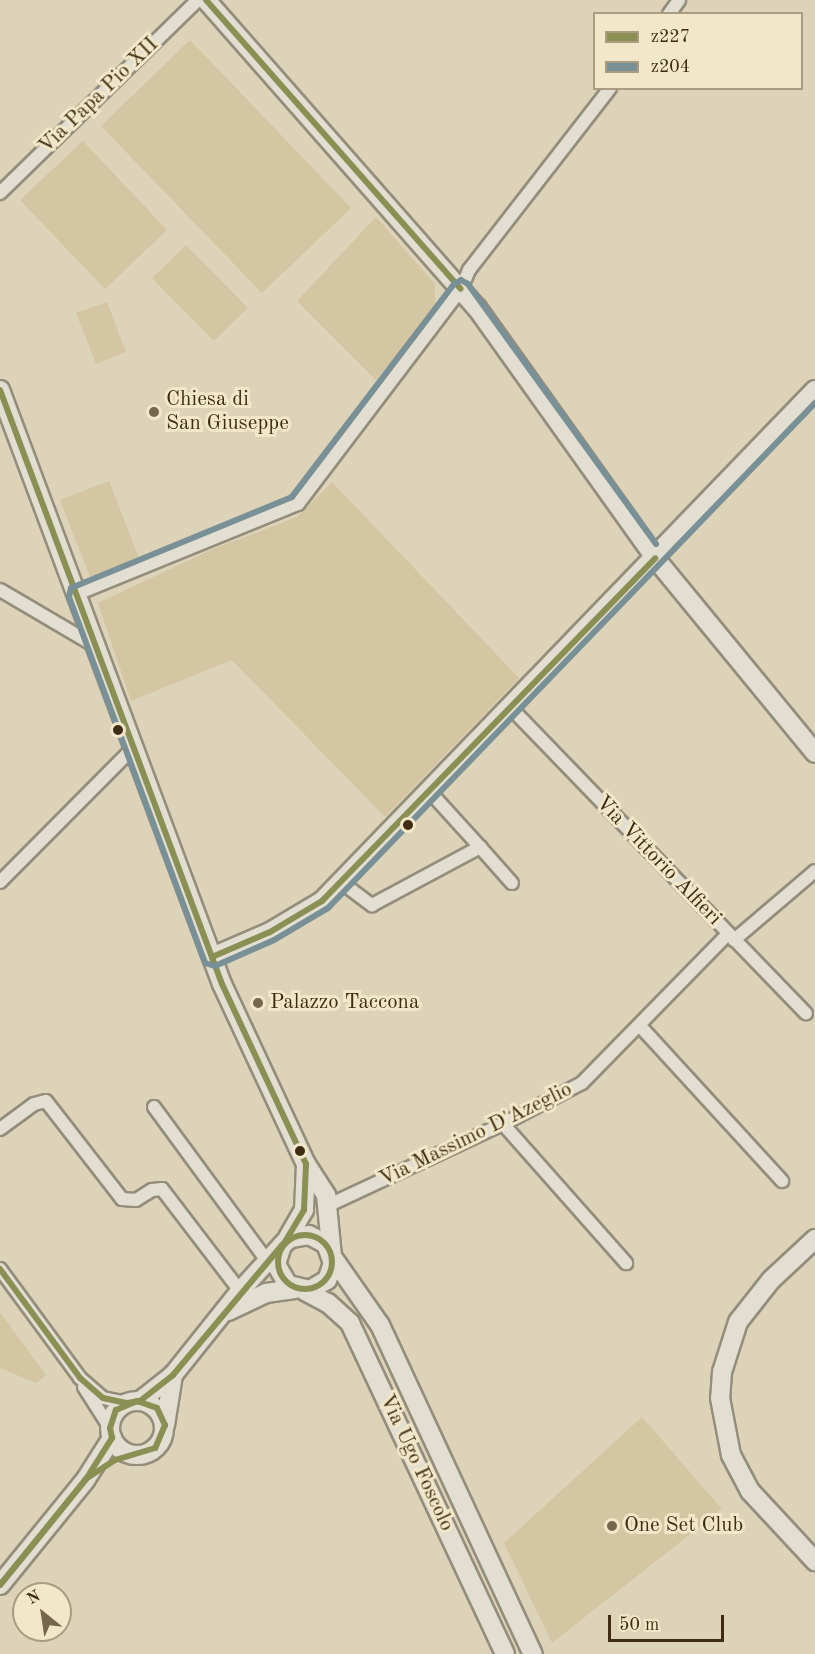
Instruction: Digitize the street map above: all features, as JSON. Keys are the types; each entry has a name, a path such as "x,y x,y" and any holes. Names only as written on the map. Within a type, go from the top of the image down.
{"street":[{"name":"Via Papa Pio XII","path":"0,193 198,0"},
{"path":"206,0 461,289 655,558 815,753"},
{"path":"77,594 298,504 461,289 469,270 608,90"},
{"path":"0,390 212,957 306,1164 329,1205 332,1257 327,1280 259,1295 224,1313"},
{"path":"212,957 310,911 341,882 815,390"},
{"path":"0,590 98,648"},
{"name":"Via Vittorio Alfieri","path":"510,707 806,1014"},
{"path":"0,882 134,747"},
{"path":"429,791 512,883"},
{"path":"341,882 372,905 480,847"},
{"name":"Via Massimo D'Azeglio","path":"329,1205 503,1124 582,1083 731,937 815,871"},
{"path":"641,1027 782,1181"},
{"path":"0,1129 34,1104 45,1101 122,1198 136,1200 152,1190 162,1189 240,1291"},
{"path":"154,1107 267,1261 294,1287"},
{"path":"503,1124 626,1263"},
{"path":"0,1585 86,1479 111,1433 116,1410 133,1402 172,1375 240,1291 283,1244 304,1210 306,1164"},
{"path":"294,1287 276,1264 283,1244 295,1236 311,1235 325,1243 332,1257"},
{"path":"815,1239 771,1280 738,1322 727,1350 720,1398 731,1455 750,1491 815,1561"},
{"name":"Via Ugo Foscolo","path":"332,1257 369,1307 401,1370 533,1654"},
{"path":"0,1269 80,1378 111,1433 129,1454"},
{"name":"Via Ugo Foscolo","path":"294,1287 328,1303 350,1323 505,1654"},
{"path":"86,1479 129,1454 148,1453 155,1448 165,1425 172,1375"},
{"path":"80,1378 104,1398 157,1408 165,1425"}],"shaded area":[{"path":"190,40 351,208 262,293 101,126"},
{"path":"83,141 167,230 105,289 20,200"},
{"path":"376,217 435,284 435,310 376,380 297,301"},
{"path":"186,245 248,308 214,341 152,278"},
{"path":"107,302 126,352 96,364 76,313"},
{"path":"109,481 139,558 90,577 60,500"},
{"path":"332,482 519,678 385,817 232,660 131,701 98,603 213,549 297,517"},
{"path":"0,1312 46,1375 36,1383 0,1368"},
{"name":"One Set Club","path":"642,1417 722,1509 552,1643 504,1543"}],"transit line":[{"name":"z227","path":"206,0 461,289"},
{"name":"z204","path":"656,544 468,284 461,280 454,284 292,497 71,588 69,597 205,963 215,966 274,940 328,908 815,403"},
{"name":"z227","path":"0,390 222,984 306,1164 304,1210 284,1243"},
{"name":"z227","path":"212,957 270,932 322,901 655,558"},
{"name":"z227","path":"305,1235 315,1237 324,1243 330,1252 332,1262 330,1272 324,1281 315,1287 305,1289 295,1287 286,1281 280,1272 278,1262 280,1252 286,1243 295,1237 305,1235"},
{"name":"z227","path":"0,1269 80,1378 103,1398 127,1403 140,1401 173,1375 282,1245"},
{"name":"z227","path":"137,1401 157,1408 165,1425 155,1448 115,1460 86,1479 112,1438 110,1428 116,1410 137,1401"},
{"name":"z227","path":"86,1479 40,1536 0,1585 86,1479"}],"place":[{"name":"Chiesa di San Giuseppe","path":"154,412"},
{"name":"Palazzo Taccona","path":"258,1003"},
{"name":"One Set Club","path":"612,1526"}]}
